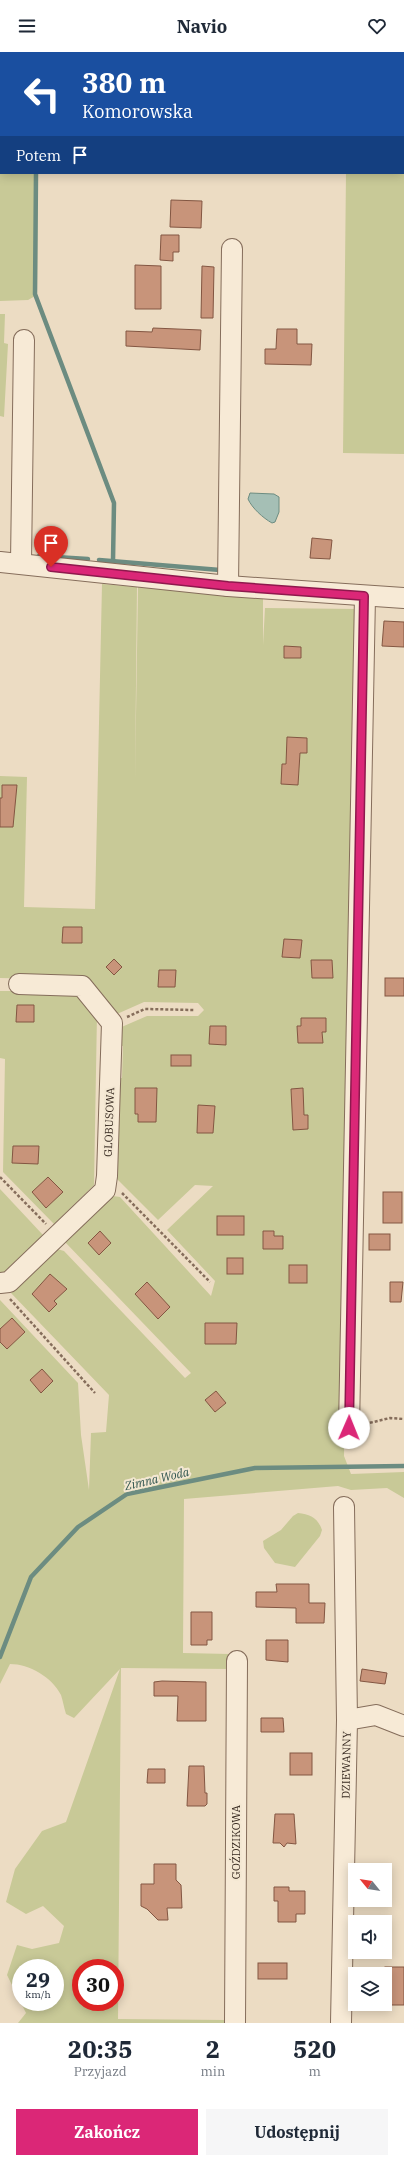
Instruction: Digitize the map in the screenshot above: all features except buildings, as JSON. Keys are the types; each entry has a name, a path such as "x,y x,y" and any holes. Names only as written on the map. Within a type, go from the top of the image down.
{"street":[{"path":"228,586 232,249"},
{"path":"21,563 24,340"},
{"path":"0,562 21,563 228,586 404,598"},
{"path":"349,1428 364,596"},
{"path":"19,984 82,986 112,1024"},
{"name":"GLOBUSOWA","path":"2,1288 105,1190 107,1176 112,1024"},
{"name":"DZIEWANNY","path":"341,2023 347,1720 344,1507"},
{"name":"GOŹDZIKOWA","path":"235,2023 237,1661"},
{"path":"347,1720 376,1715 404,1726"}],"path":[{"path":"112,1024 145,1009 194,1010"},
{"path":"107,1176 210,1282"},
{"path":"0,1177 58,1236"},
{"path":"2,1288 96,1393"},
{"path":"349,1428 390,1418 404,1419"}],"green space":[{"path":"0,174 38,174 37,295 28,300 0,301"},
{"path":"346,174 404,174 404,454 343,453"},
{"path":"0,314 5,314 4,343 8,344 4,417 0,416"},
{"path":"102,584 137,587 135,781 138,587 263,598 263,645 265,608 358,609 344,1456 351,1474 404,1472 404,1498 387,1488 351,1490 338,1486 184,1499 183,1653 230,1654 230,1669 121,1668 119,1959 72,1959 72,2011 118,2011 118,2019 226,2020 226,2023 18,2023 26,2013 25,2011 64,2011 64,1959 12,1959 17,1945 32,1949 59,1943 64,1926 43,1906 26,1914 6,1902 15,1869 42,1831 66,1822 120,1669 74,1718 66,1714 61,1695 57,1688 46,1677 32,1669 25,1666 10,1664 0,1684 0,1300 78,1383 81,1435 89,1490 91,1433 106,1432 109,1395 11,1293 57,1249 64,1251 185,1378 191,1373 65,1242 113,1196 120,1197 211,1296 215,1281 167,1230 213,1186 195,1185 158,1220 114,1176 119,1078 122,1078 123,1046 117,1046 117,1029 147,1016 198,1016 204,1010 198,1003 144,1002 117,1014 87,980 0,978 0,776 27,777 24,907 95,909"},
{"path":"0,991 68,991 86,999 97,1014 94,1185 54,1224 3,1172 5,1059 0,1058"},
{"path":"0,1189 43,1235 2,1274 0,1274"},
{"path":"298,1513 313,1517 318,1522 322,1530 320,1536 295,1567 275,1563 264,1548 263,1541 281,1530 293,1516"},
{"path":"12,1960 12,1985 7,1975"}],"shaded area":[{"path":"250,493 274,494 279,497 279,512 275,522 272,523 255,509 248,499"}],"waterway":[{"path":"36,174 35,294 114,503 113,561"},
{"path":"39,556 88,559"},
{"path":"99,560 220,570"},
{"name":"Zimna Woda","path":"0,1657 31,1577 78,1527 127,1494 255,1468 404,1466"}],"route":[{"path":"51,567 228,586 364,596 362,639 349,1428"}]}
